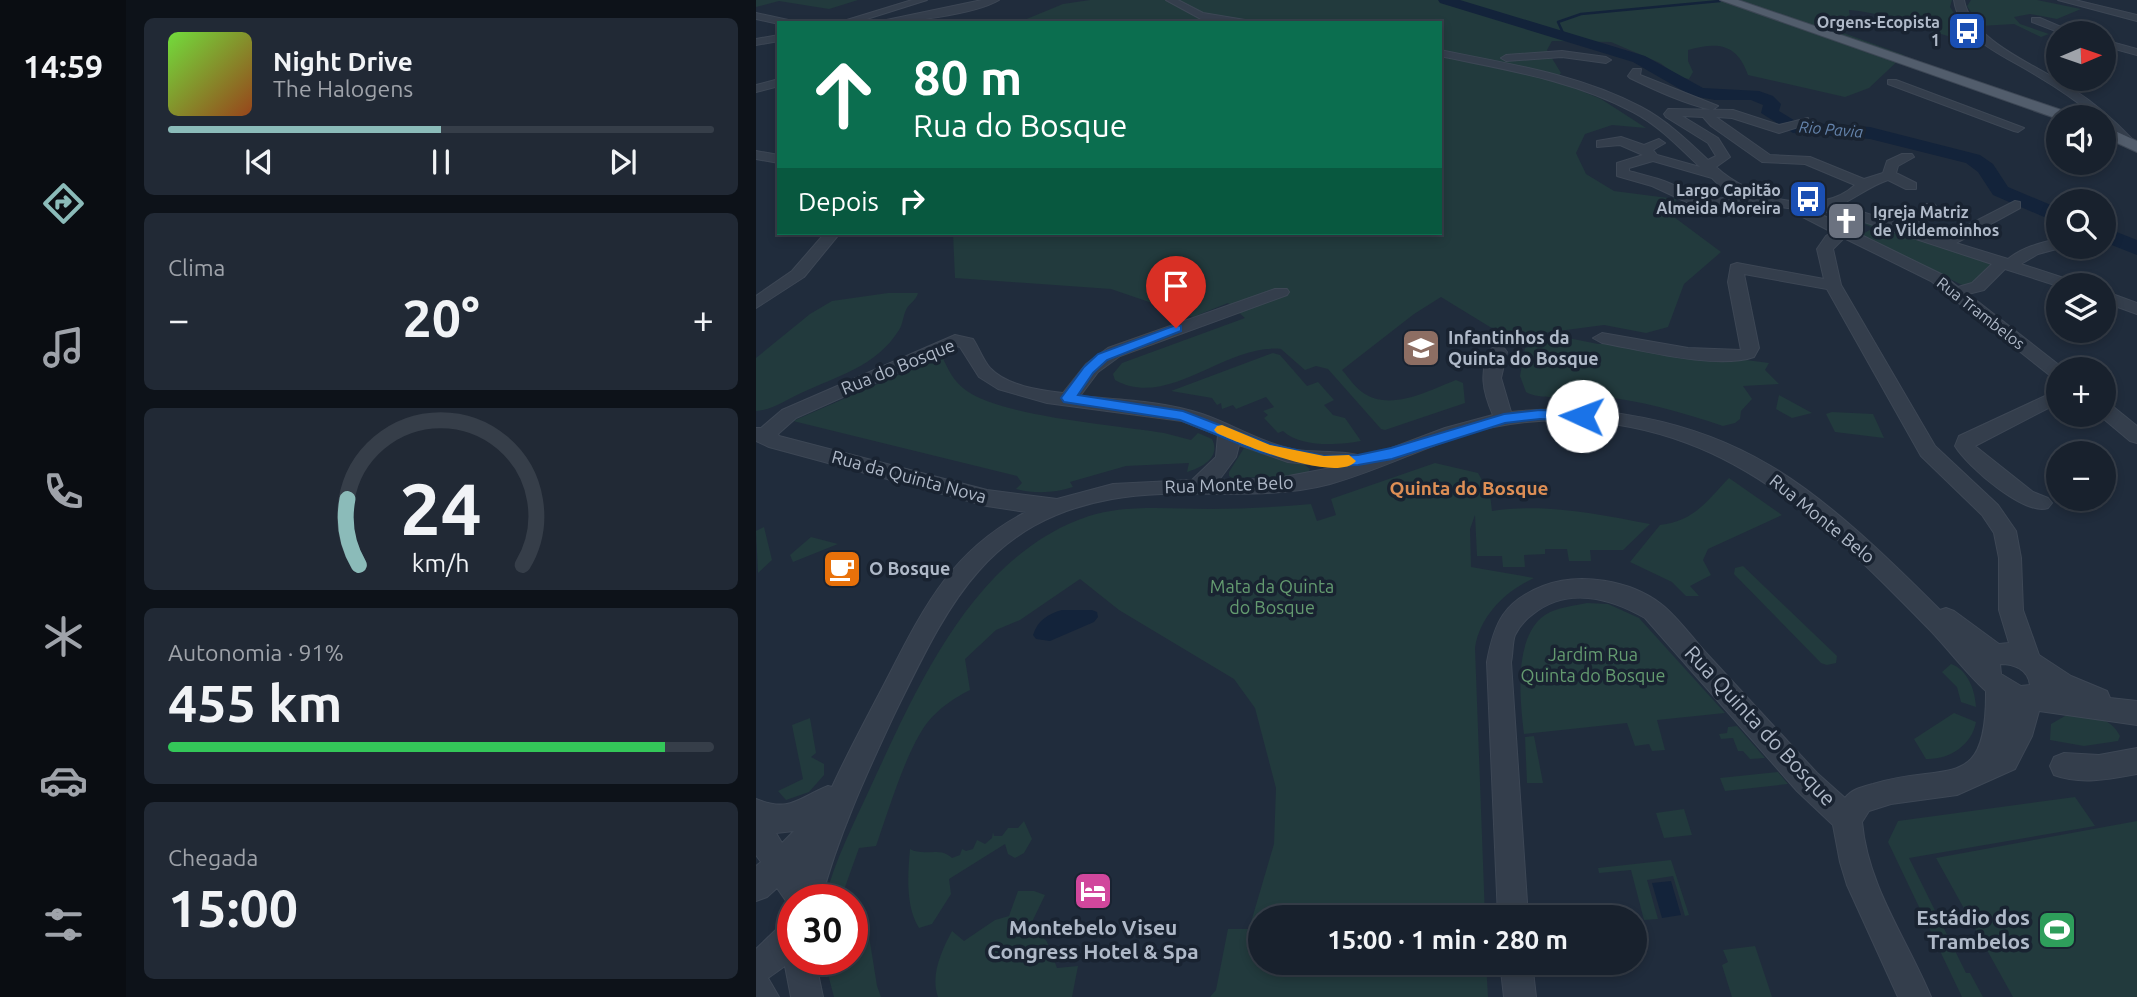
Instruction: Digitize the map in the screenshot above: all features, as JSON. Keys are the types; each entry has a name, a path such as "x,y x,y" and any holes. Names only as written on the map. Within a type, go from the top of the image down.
{"main road":[{"path":"1726,0 2046,110"},
{"path":"2116,137 2132,144"}],"street":[{"path":"861,20 913,0 922,0"},
{"path":"905,21 994,0"},
{"path":"1171,0 1200,16 1241,21"},
{"path":"1959,0 1965,17 1983,38 2079,105"},
{"path":"2063,0 2137,18"},
{"path":"756,16 780,21"},
{"path":"2036,20 2046,24"},
{"path":"756,42 777,38"},
{"path":"2116,46 2137,52"},
{"path":"1442,52 1552,76 1639,110 1691,149 1726,184 1752,196 1787,204 1839,209 2046,277"},
{"path":"1479,61 1562,54 1606,60"},
{"path":"1637,71 1634,76 1690,101 1779,129 1794,124"},
{"path":"1892,82 2018,128"},
{"path":"756,89 777,83"},
{"path":"1957,104 1992,90"},
{"path":"2041,108 2046,108"},
{"path":"1711,170 1723,157 1713,141 1670,114 1679,111 1733,114"},
{"path":"1707,114 1715,123 1767,159 1786,157 1821,162 1863,184"},
{"path":"2116,130 2132,144"},
{"path":"1602,144 1621,141 1653,158 1711,170"},
{"path":"1653,158 1659,143"},
{"path":"756,155 777,159"},
{"path":"1889,175 1892,164 1907,157"},
{"path":"1653,158 1634,160 1620,169 1622,173 1657,183 1693,201 1726,203 1752,196"},
{"path":"1824,206 1858,191 1863,184 1889,175 1911,186"},
{"name":"Rua Trambelos","path":"1787,204 1846,230 1937,278 2046,363"},
{"path":"1944,244 1981,220 1997,217 2015,205"},
{"path":"1899,228 1912,219 1930,214 1933,210 1929,207"},
{"path":"1846,230 1831,239 1825,250 1833,285 1928,452 1990,510 2005,531 2010,558 2011,610 2019,639 2044,684 2043,690 2029,698 2019,736 2005,760 1957,782 1891,791 1860,801 1847,819"},
{"path":"758,299 804,268 831,235"},
{"path":"1956,292 1978,287 2020,255 2046,246"},
{"path":"1602,338 1713,356 1730,357 1748,353 1747,332 1736,282 1737,268 1833,285"},
{"path":"1069,398 1088,370 1102,357 1281,292"},
{"path":"2116,301 2137,309"},
{"name":"Rua do Bosque","path":"765,438 770,427 789,414 955,340 967,343 978,368 1002,384 1028,392 1183,415 1266,449 1324,461 1358,460 1392,453"},
{"path":"1498,352 1490,376 1492,392 1504,419"},
{"path":"2041,503 2026,497 1970,454 1965,446 1966,441 2046,402"},
{"path":"756,425 789,414"},
{"name":"Rua Monte Belo","path":"800,884 815,863 852,769 929,621 951,586 990,545 1017,527 1065,504 1107,492 1147,488 1295,484 1337,474 1392,453 1504,419 1540,415 1624,420 1714,446 1743,460 1792,490 1919,601 1995,684"},
{"path":"2116,419 2137,436"},
{"path":"1196,487 1215,473 1229,455 1231,444 1227,432"},
{"name":"Rua da Quinta Nova","path":"765,438 987,498 1028,505 1065,504"},
{"path":"987,498 1017,527"},
{"path":"987,498 999,516 999,525 990,545"},
{"name":"Rua Quinta do Bosque","path":"1512,905 1499,662 1504,632 1522,608 1540,596 1563,588 1602,589 1636,600 1653,611 1807,782 1847,819 1847,839 1854,864 1915,997"},
{"name":"Rua Monte Belo","path":"1919,601 1999,653 2012,654 2062,684 2135,716"},
{"path":"1979,773 1997,740 1995,684 1986,667 1987,662 1999,653 2011,610"},
{"path":"1995,684 2029,698 2135,716"},
{"path":"2064,766 2099,768 2137,761"},
{"name":"Rua Monte Belo","path":"756,813 766,819 786,821 804,815 828,799 852,769"},
{"name":"Rua Monte Belo","path":"797,884 800,847 852,769"},
{"path":"756,829 794,884"},
{"path":"756,887 783,884"},
{"path":"756,967 777,952"},
{"path":"802,975 807,997"},
{"path":"1517,975 1520,997"},
{"path":"756,988 763,997"}],"green space":[{"path":"756,0 858,0 829,9 779,1 756,7"},
{"path":"1090,0 1952,0 1950,7 1972,41 1880,15 1849,10 1851,24 1835,30 1904,55 1869,88 1845,97 1748,75 1738,56 1717,46 1688,50 1688,61 1693,72 1689,79 1679,77 1660,63 1611,42 1552,41 1547,50 1561,73 1555,80 1601,99 1646,128 1612,125 1585,134 1576,153 1586,174 1614,191 1676,199 1674,217 1721,252 1684,284 1668,327 1646,333 1604,325 1520,336 1490,327 1441,297 1414,314 1342,370 1362,392 1376,399 1387,400 1411,397 1456,380 1463,383 1465,403 1385,430 1381,429 1328,369 1316,366 1305,370 1281,349 1260,350 1239,356 1176,382 1156,387 1135,387 1115,380 1113,374 1122,363 1245,318 1228,303 1193,317 1111,289 955,278 953,235 1442,235 1442,21 1022,21 1063,4"},
{"path":"1971,0 2037,0 2081,9 2057,19 2030,14 2014,17 2020,24 2046,33 2041,37 2014,24 1980,26 1967,6"},
{"path":"1852,218 1995,264 1972,285 1962,285 1861,235 1873,228"},
{"path":"888,293 918,293 906,310 899,330 879,353 855,369 773,407 756,411 756,358 810,314 832,301"},
{"path":"1568,338 1598,344 1617,343 1769,363 1765,370 1779,384 1743,386 1752,399 1741,411 1740,419 1723,426 1628,400 1596,396 1542,397 1526,392 1520,376 1525,348"},
{"path":"1273,353 1280,355 1307,386 1318,382 1334,400 1324,405 1333,415 1345,418 1361,441 1342,444 1310,443 1283,431 1278,433 1264,418 1268,415 1263,411 1274,407 1266,397 1236,409 1233,405 1222,409 1221,403 1217,405 1212,398 1171,391"},
{"path":"942,356 958,384 984,400 1033,414 1164,433 1191,440 1198,433 1212,439 1214,451 1204,464 1187,472 1189,463 1126,466 1070,482 1073,487 1066,489 1031,492 1016,489 1022,483 1017,476 793,421"},
{"path":"1779,395 1812,413 1792,418 1776,409"},
{"path":"1826,414 1873,414 1884,438 1835,432"},
{"path":"1244,448 1305,465 1310,469 1308,473 1293,476 1232,478 1229,472"},
{"name":"Mata da Quinta do Bosque","path":"1435,463 1478,473 1490,494 1492,511 1552,509 1650,524 1623,550 1590,550 1591,561 1569,561 1567,549 1545,549 1545,554 1524,555 1525,567 1503,567 1502,556 1477,556 1475,515 1470,529 1471,567 1534,578 1496,605 1482,625 1475,648 1485,905 1256,905 1274,844 1276,788 1255,708 1234,679 1119,610 1080,579 1020,620 996,630 965,659 970,690 947,704 927,723 905,765 876,846 859,848 846,884 830,884 852,828 930,666 954,627 982,591 1013,560 1049,534 1104,512 1149,508 1235,509 1311,504 1317,521 1336,515 1331,499"},
{"path":"1729,478 1782,515 1708,549 1703,560 1711,575 1690,586 1699,596 1686,596 1672,582 1630,562 1660,525 1691,515"},
{"path":"764,527 772,560 758,573 756,531"},
{"path":"811,537 838,544 793,562 790,555"},
{"path":"1743,566 1837,656 1836,663 1821,663 1734,574 1735,568"},
{"name":"Jardim Rua Quinta do Bosque","path":"1587,603 1608,604 1639,618 1725,713 1657,720 1665,750 1652,751 1649,744 1635,746 1627,723 1524,734 1520,687 1523,653 1528,638 1535,625 1550,612"},
{"path":"1951,664 1962,671 1969,681 1976,707 1961,702 1957,687 1942,672"},
{"path":"1954,713 1976,722 1970,738 1951,754 1926,759 1914,739"},
{"path":"2065,716 2104,720 2120,736 2118,741 2084,746 2050,740 2051,724"},
{"path":"810,718 816,753 811,757 824,764 824,775 809,792 786,800 778,791 803,779 792,725"},
{"path":"1737,726 1765,758 1750,759 1743,751 1738,751 1733,738 1721,739 1719,734 1727,733 1728,727"},
{"path":"1534,736 1543,783 1527,783 1525,737"},
{"path":"1778,772 1788,784 1725,791 1720,778"},
{"path":"2075,797 2095,826 1909,858 1966,973 1970,973 1983,997 1962,997 1888,842 1898,821"},
{"path":"1684,809 1692,835 1664,838 1656,813"},
{"path":"1024,821 1032,839 1024,853 1015,858 1008,854 1005,844 949,879 951,894 932,924 919,928 909,900 910,849 947,854 952,858 960,855 962,849 973,849 977,840 985,844 992,838 993,832 994,836 1002,836 1008,828 1018,828"},
{"name":"Estádio dos Trambelos","path":"2137,821 2137,997 2013,997 1936,858"},
{"path":"1671,860 1689,915 1685,916 1673,876 1647,880 1658,919 1647,920 1647,905 1640,905 1631,870 1599,873 1598,868"},
{"path":"1018,891 1034,891 1045,895 1032,922 1047,942 1057,968 1078,966 1072,997 938,997 936,971 952,931 964,941 995,920 1009,916"},
{"path":"1228,929 1248,929 1248,975 1487,975 1488,997 1210,997 1216,990"},
{"path":"868,930 881,997 834,997 828,975 868,975"},
{"path":"1755,946 1772,997 1732,997 1722,965 1728,962 1723,950"}],"water":[{"path":"1062,610 1092,610 1097,612 1098,617 1094,622 1050,641 1036,639 1033,635 1041,622"},
{"path":"1671,881 1681,915 1662,918 1652,883"}],"waterway":[{"name":"Rio Pavia","path":"1445,0 1639,59 1689,89 1715,95 1742,94 1766,99 1772,104 1770,113 1793,127 1870,133 1973,159 1986,168 2000,191 2046,211"},
{"path":"1564,35 1558,22 1581,14 1720,1"},
{"name":"Rio Pavia","path":"2116,239 2137,248"}],"slow traffic":[{"path":"1222,430 1266,449 1296,457 1349,461"}],"place":[{"name":"Orgens-Ecopista 1","path":"1967,31"},
{"name":"Largo Capitão Almeida Moreira","path":"1808,199"},
{"name":"Igreja Matriz de Vildemoinhos","path":"1846,221"},
{"name":"Infantinhos da Quinta do Bosque","path":"1421,348"},
{"name":"O Bosque","path":"842,569"},
{"name":"Montebelo Viseu Congress Hotel & Spa","path":"1093,891"},
{"name":"Estádio dos Trambelos","path":"2057,930"}],"district":[{"name":"Quinta do Bosque","path":"1469,488"}],"route":[{"path":"1176,328 1102,357 1088,370 1069,398 1183,415 1266,449 1324,461 1358,460 1392,453 1504,419 1540,415 1582,416"}]}
